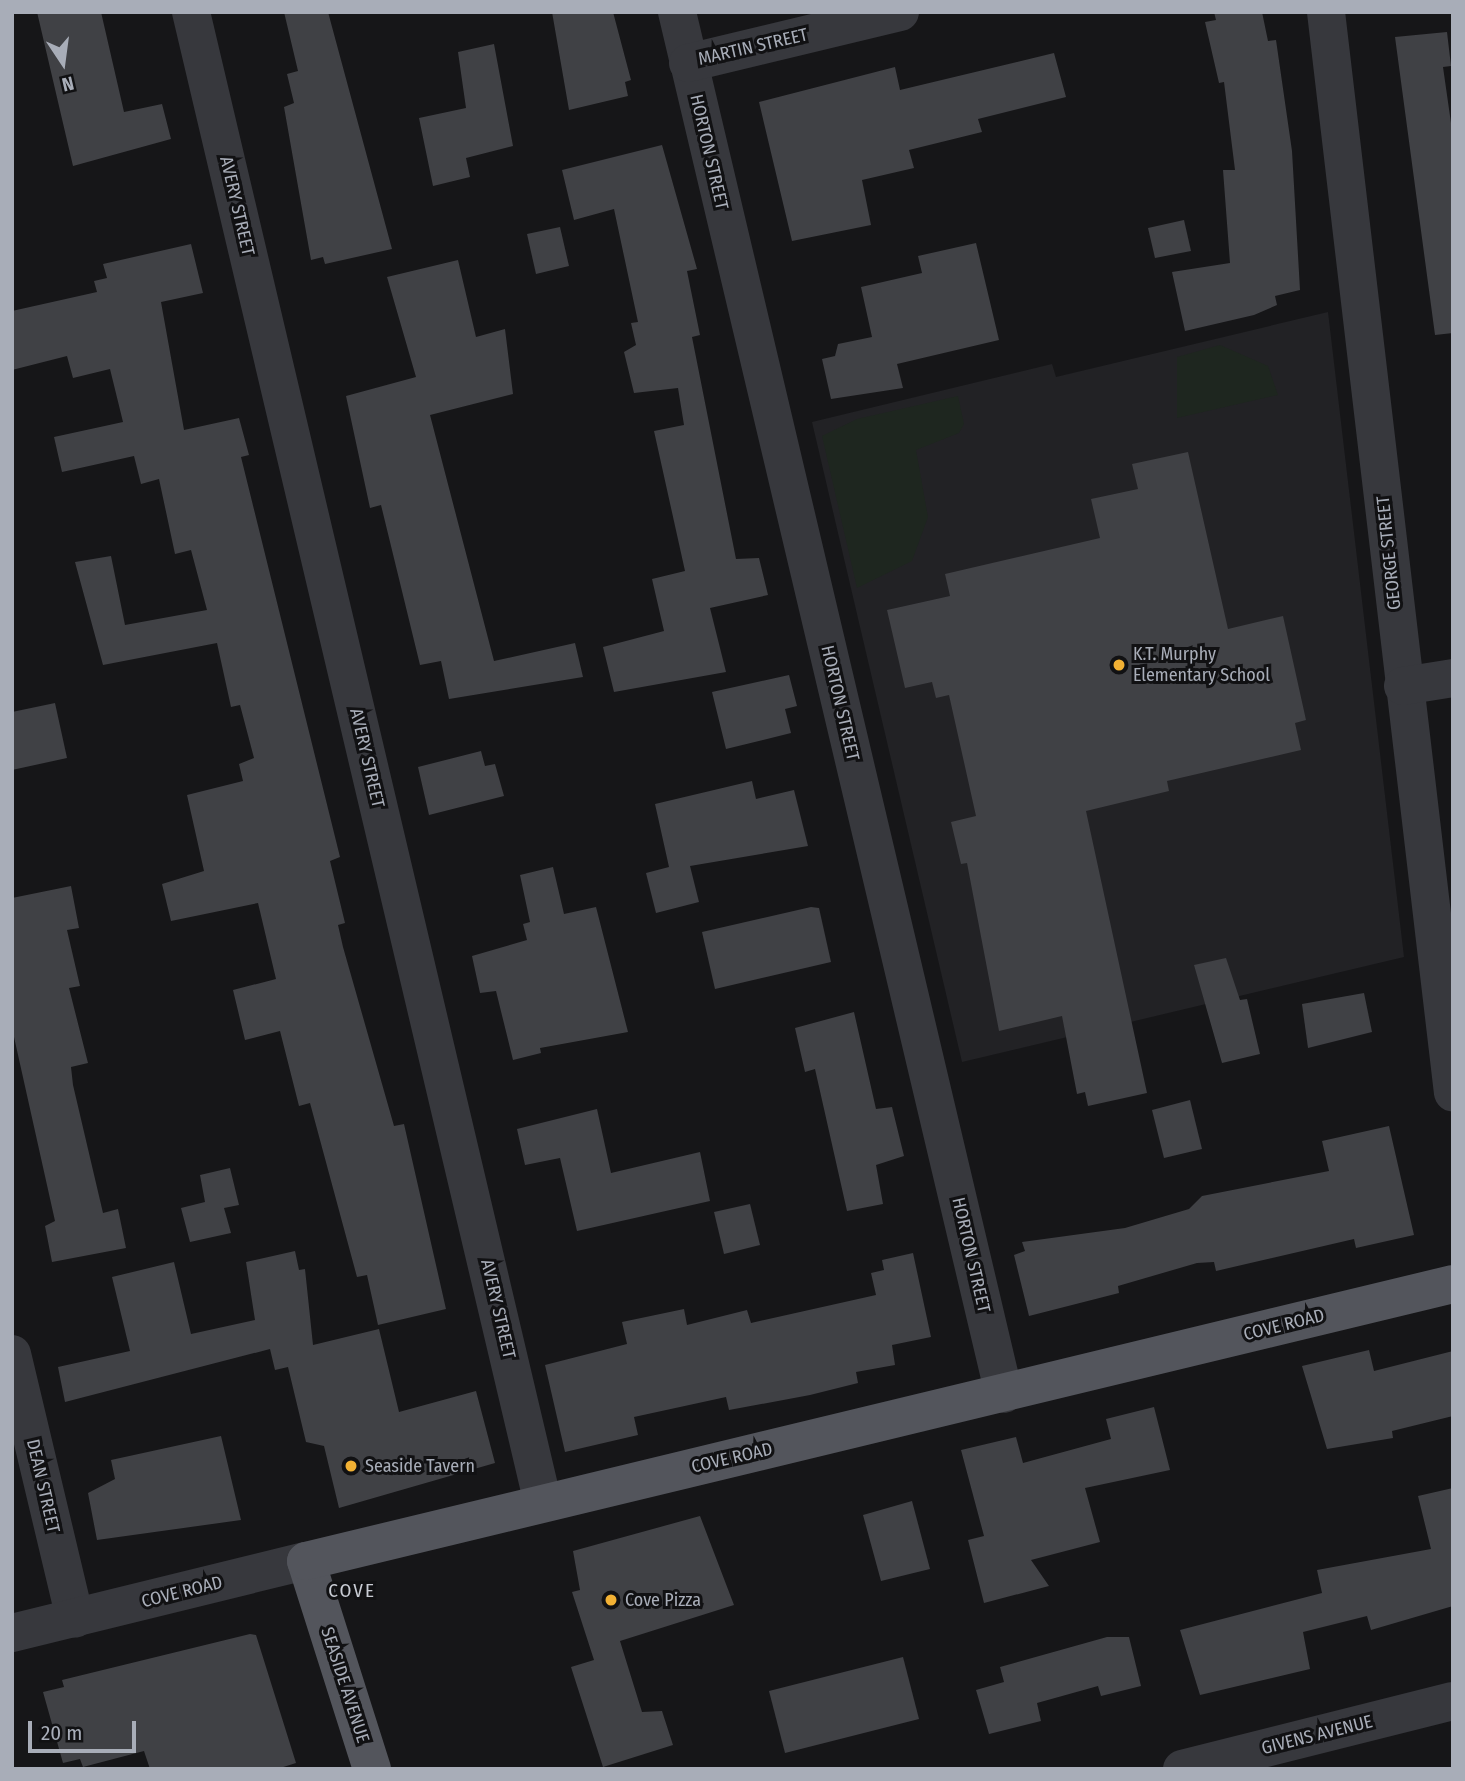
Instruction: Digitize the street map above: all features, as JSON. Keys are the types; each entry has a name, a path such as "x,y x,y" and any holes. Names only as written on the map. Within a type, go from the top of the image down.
{"main road":[{"name":"COVE ROAD","path":"306,1562 1453,1283"},
{"name":"SEASIDE AVENUE","path":"306,1562 372,1769"}],"street":[{"name":"AVERY STREET","path":"191,12 543,1503"},
{"name":"HORTON STREET","path":"677,12 1004,1394"},
{"name":"MARTIN STREET","path":"688,62 900,12"},
{"name":"GEORGE STREET","path":"1326,12 1403,686 1453,1093"},
{"path":"1403,686 1453,678"},
{"name":"DEAN STREET","path":"12,1354 75,1619"},
{"name":"COVE ROAD","path":"12,1633 306,1562"},
{"name":"GIVENS AVENUE","path":"1182,1769 1453,1701"}],"shaded area":[{"name":"K.T. Murphy Elementary School","path":"1328,312 1404,957 962,1062 812,422 1052,364 1056,377"},
{"path":"1220,345 1268,366 1278,395 1177,418 1177,357"},
{"path":"958,396 964,424 959,433 916,450 928,517 912,561 857,588 822,436 857,419"}],"building":[{"path":"37,12 101,12 124,112 162,104 171,139 73,166"},
{"path":"284,12 328,12 392,249 325,264 323,257 311,260 284,107 294,103 287,74 298,71"},
{"path":"552,12 613,12 631,80 625,82 628,96 569,110"},
{"path":"1214,12 1262,12 1268,41 1276,40 1292,151 1300,290 1275,296 1277,305 1254,315 1185,331 1172,272 1230,263 1223,170 1235,170 1224,82 1219,83 1205,22 1216,20"},
{"path":"1447,32 1451,66 1443,67 1453,137 1453,333 1435,335 1395,37"},
{"path":"494,44 513,146 466,158 470,177 433,186 419,118 466,108 458,52"},
{"path":"1054,53 1066,97 978,119 982,132 909,150 914,168 862,180 871,225 792,241 759,102 895,67 900,90"},
{"path":"662,145 697,269 687,271 700,335 692,337 736,559 759,558 768,595 710,608 726,672 614,692 603,647 664,631 652,579 685,571 654,431 684,425 678,388 634,393 624,352 636,345 631,323 638,322 614,209 574,220 562,170"},
{"path":"1184,220 1191,251 1155,258 1148,228"},
{"path":"560,227 569,266 536,274 527,234"},
{"path":"976,243 999,340 897,364 903,388 831,399 822,359 835,356 838,344 872,337 861,287 922,273 918,256"},
{"path":"191,244 203,293 161,302 184,430 239,418 249,455 241,457 340,857 330,861 345,923 338,925 343,947 394,1126 404,1124 446,1309 378,1325 367,1275 357,1277 310,1103 299,1106 280,1031 245,1040 233,990 276,979 258,903 171,921 162,884 204,871 187,795 243,781 239,764 254,758 240,705 231,707 217,643 103,665 75,562 111,556 125,625 207,610 191,550 175,554 159,479 141,484 134,456 62,472 54,437 123,422 110,369 73,378 67,356 12,370 12,311 97,292 94,281 107,278 103,264"},
{"path":"458,260 476,337 505,329 513,394 430,415 494,661 575,643 583,677 449,699 441,661 420,665 381,505 370,508 346,396 416,377 387,277"},
{"path":"1188,452 1228,629 1283,616 1306,720 1295,723 1301,750 1167,781 1169,791 1086,811 1147,1093 1088,1106 1085,1092 1077,1094 1062,1016 999,1031 967,863 961,864 951,822 976,816 949,695 936,698 932,682 905,688 887,610 950,596 945,574 1100,538 1091,499 1138,489 1132,464"},
{"path":"789,675 797,706 785,709 791,733 726,749 712,692"},
{"path":"55,703 67,758 12,770 12,712"},
{"path":"481,751 485,766 495,764 504,796 429,815 418,767"},
{"path":"752,781 756,799 794,790 808,846 690,866 699,902 656,913 646,873 669,867 655,804"},
{"path":"553,867 564,914 596,907 628,1032 540,1048 541,1053 513,1060 496,991 480,993 472,956 527,940 523,924 530,922 520,875"},
{"path":"71,886 79,928 67,930 80,986 69,988 88,1063 71,1067 73,1085 103,1213 118,1209 126,1248 52,1262 45,1226 55,1221 12,1028 12,898"},
{"path":"811,907 819,908 831,962 715,989 702,932"},
{"path":"1226,958 1240,1000 1247,999 1260,1054 1222,1063 1194,965"},
{"path":"1364,993 1372,1032 1308,1048 1302,1004"},
{"path":"854,1012 876,1109 892,1107 904,1156 876,1165 883,1204 847,1211 815,1069 805,1072 795,1028"},
{"path":"1190,1100 1202,1149 1164,1158 1152,1110"},
{"path":"597,1109 611,1173 700,1152 710,1201 577,1231 560,1158 525,1165 517,1129"},
{"path":"1389,1126 1414,1235 1356,1248 1354,1239 1216,1271 1214,1262 1197,1263 1118,1286 1119,1293 1029,1316 1014,1255 1025,1251 1022,1242 1125,1228 1189,1209 1202,1196 1329,1171 1322,1141"},
{"path":"230,1168 239,1205 224,1208 231,1233 190,1242 181,1208 205,1202 200,1175"},
{"path":"750,1204 760,1245 724,1254 714,1212"},
{"path":"295,1251 299,1270 305,1269 313,1345 379,1329 399,1412 476,1391 495,1463 339,1508 324,1446 306,1442 288,1367 275,1370 270,1349 65,1402 58,1367 130,1351 112,1277 174,1262 191,1334 255,1320 246,1262"},
{"path":"913,1253 931,1337 892,1345 895,1365 856,1372 858,1383 810,1395 729,1410 726,1397 634,1417 638,1435 565,1452 545,1365 627,1344 622,1322 684,1309 687,1325 747,1310 751,1323 876,1295 871,1273 884,1270 882,1260"},
{"path":"1369,1350 1374,1371 1453,1351 1453,1416 1392,1431 1393,1438 1327,1449 1302,1366"},
{"path":"1154,1407 1170,1470 1085,1488 1100,1542 1031,1560 1049,1586 984,1603 968,1540 984,1536 961,1450 1016,1437 1023,1463 1111,1439 1106,1419"},
{"path":"221,1436 241,1520 97,1540 88,1493 115,1479 111,1460"},
{"path":"1453,1488 1453,1606 1371,1630 1367,1616 1303,1632 1310,1669 1200,1695 1180,1630 1322,1593 1317,1570 1431,1549 1418,1496"},
{"path":"912,1501 930,1569 881,1581 863,1515"},
{"path":"700,1516 734,1605 620,1641 642,1712 662,1711 673,1745 603,1767 571,1667 594,1660 572,1592 580,1590 573,1551"},
{"path":"250,1634 256,1635 296,1763 277,1769 150,1769 144,1751 83,1767 80,1759 63,1763 43,1692 64,1687 62,1680"},
{"path":"1107,1637 1129,1637 1141,1686 1101,1696 1098,1686 1037,1703 1041,1721 989,1734 976,1690 1004,1682 1000,1667"},
{"path":"903,1657 919,1719 785,1753 769,1691"}],"place":[{"name":"K.T. Murphy Elementary School","path":"1119,665"},
{"name":"Seaside Tavern","path":"351,1466"},
{"name":"Cove Pizza","path":"611,1600"}],"district":[{"name":"COVE","path":"352,1591"}]}
